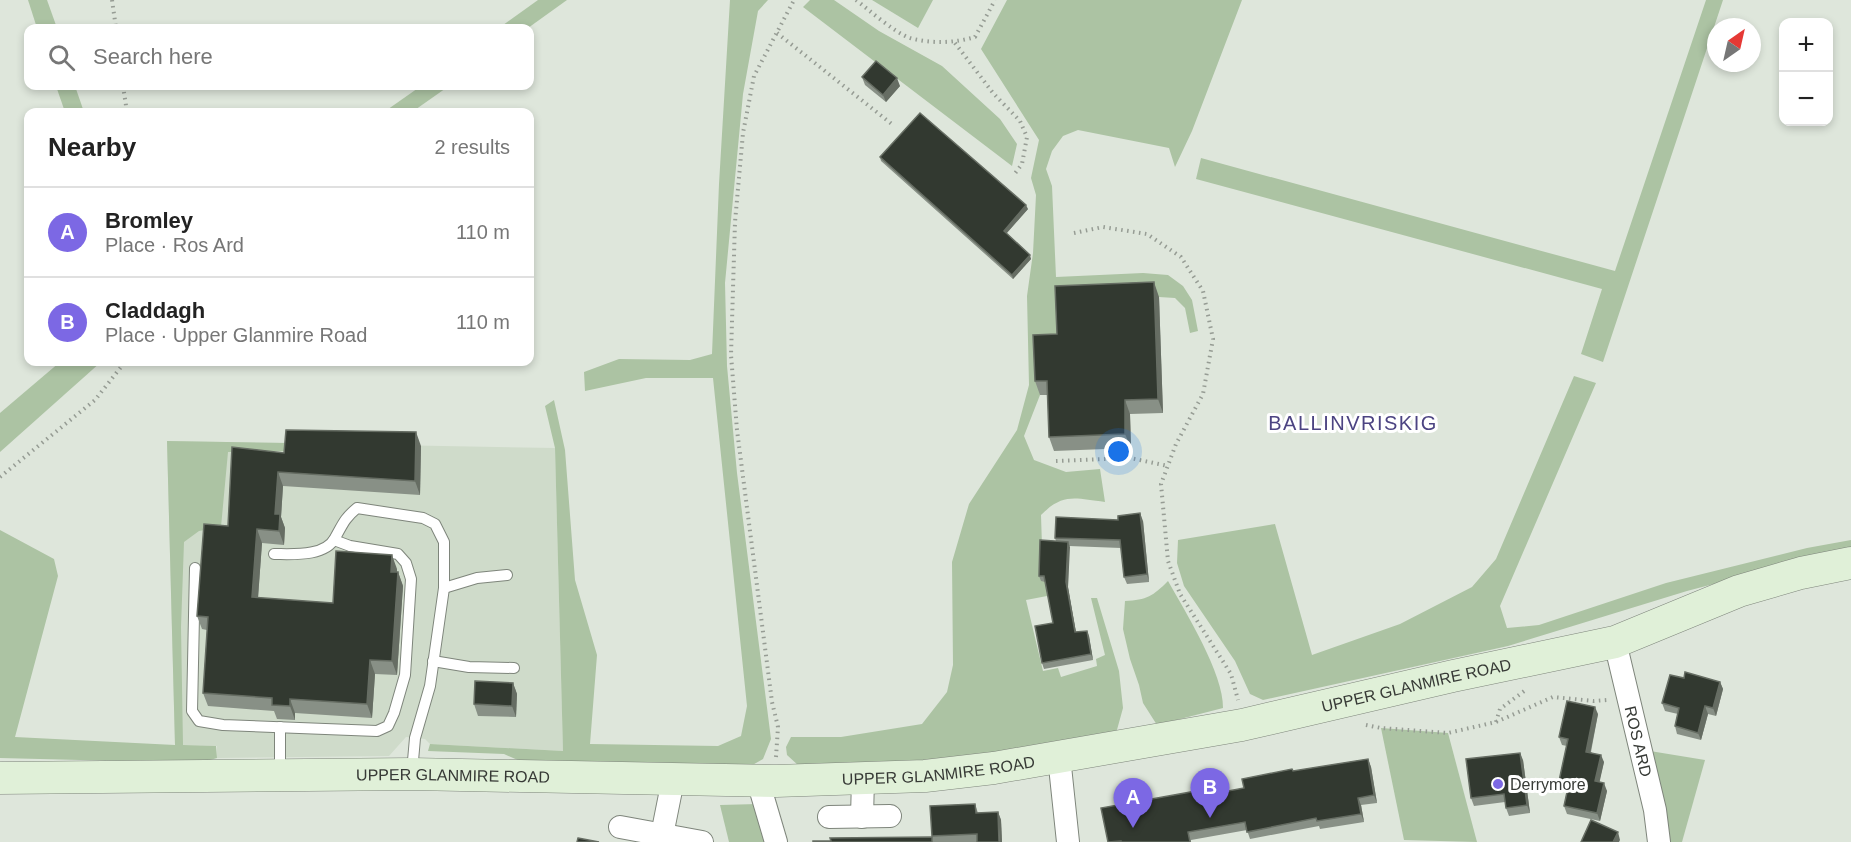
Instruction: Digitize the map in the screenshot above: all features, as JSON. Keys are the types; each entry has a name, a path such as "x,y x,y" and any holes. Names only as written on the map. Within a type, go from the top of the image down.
{"main road":[{"name":"UPPER GLANMIRE ROAD","path":"0,778 412,774 758,782 925,776 994,768 1242,724 1615,642 1739,591 1801,573 1851,564"}],"street":[{"name":"ROS ARD","path":"1615,642 1655,810 1659,842"},
{"path":"1059,757 1068,842"},
{"path":"862,816 863,779"},
{"path":"662,835 673,780"},
{"path":"758,782 776,842"},
{"path":"829,817 890,816"},
{"path":"620,828 702,842"}],"lane":[{"path":"274,554 304,553 322,549 334,540 344,518 357,508 423,518 435,524 444,542 444,588 430,686 415,738 412,774"},
{"path":"195,568 192,711 199,721 223,725 377,731 388,726 405,675 411,579 406,563 398,554 350,546 334,540"},
{"path":"444,588 477,579 507,575"},
{"path":"433,661 469,667 514,668"},
{"path":"280,727 280,774"}],"path":[{"path":"112,0 115,24"},
{"path":"777,742 778,727 772,702 736,430 731,355 735,222 743,133 754,76 794,0"},
{"path":"856,0 909,38 954,43 975,38 995,0"},
{"path":"777,33 893,125"},
{"path":"954,43 993,93 1020,121 1027,137 1022,164 1012,176"},
{"path":"124,90 126,108"},
{"path":"1074,233 1103,227 1147,234 1181,257 1203,291 1213,339 1203,394 1176,444 1161,484 1168,561 1180,594 1231,674 1242,724"},
{"path":"0,477 95,400 122,366"},
{"path":"1056,460 1130,458 1168,466"},
{"path":"1358,723 1381,728 1449,733 1496,722 1553,697 1594,701 1628,699"}],"shaded area":[{"path":"167,441 555,448 563,751 430,744 425,739 406,737 389,756 217,758 217,746 175,745"}],"green space":[{"path":"28,0 47,0 56,24 36,24"},
{"path":"538,0 567,0 534,24 505,24"},
{"path":"730,0 768,0 758,11 743,94 725,283 727,366 737,473 771,739 763,759 749,767 520,761 504,754 428,751 430,744 563,751 555,448 545,406 554,400 565,450 575,580 597,655 590,744 718,746 741,736 747,706 713,378 646,378 585,391 584,372 619,359 690,360 712,354"},
{"path":"810,0 834,0 879,31 942,66 1000,119 1017,144 1012,166 803,7"},
{"path":"872,0 933,0 918,28"},
{"path":"1007,0 1242,0 1192,131 1175,167 1169,148 1078,130 1063,136 1052,151 1046,169 1052,186 1056,277 1143,273 1168,275 1183,286 1192,300 1198,331 1190,333 1185,308 1175,298 1159,297 1062,349 1038,350 1040,395 1024,436 1034,460 1066,472 1100,469 1105,502 1064,500 1041,515 1042,546 1068,583 1068,592 1026,600 1043,671 1058,668 1061,677 1097,666 1096,659 1105,655 1091,598 1097,598 1119,671 1123,708 1115,737 905,764 799,766 787,755 786,747 791,737 841,737 922,724 947,692 953,665 952,562 969,504 1017,430 1029,385 1027,296 1033,253 1036,195 1031,178 1039,140 981,49"},
{"path":"1706,0 1723,0 1717,18 1707,18 1707,48 1603,362 1581,354 1602,289 1196,179 1201,158 1615,271"},
{"path":"57,90 76,90 83,108 64,108"},
{"path":"415,90 443,90 418,108 390,108"},
{"path":"55,366 97,366 0,452 0,413"},
{"path":"1574,376 1596,383 1500,606 1507,628 1539,625 1666,583 1807,548 1851,540 1851,551 1823,555 1687,591 1508,646 1263,700 1250,694 1235,661 1184,586 1177,563 1178,540 1275,524 1312,655 1400,624 1472,587 1496,559"},
{"path":"167,441 291,443 290,451 228,452 221,527 199,531 184,542 181,627 183,745 216,746 217,758 200,763 0,758 0,530 54,559 58,576 15,737 175,745"},
{"path":"1168,581 1211,661 1222,694 1223,708 1157,725 1143,703 1130,659 1123,629 1125,601 1139,600 1149,596"},
{"path":"1381,728 1448,733 1477,842 1404,840"},
{"path":"1650,751 1705,760 1682,842 1665,842"},
{"path":"758,804 770,842 729,842 720,805"}],"building":[{"path":"876,61 897,78 883,95 862,77"},
{"path":"920,113 1026,205 1004,231 1030,255 1012,275 880,157"},
{"path":"1154,282 1158,399 1125,400 1125,434 1049,437 1047,381 1035,381 1033,335 1057,334 1055,286"},
{"path":"286,430 416,432 415,481 278,472 275,514 280,514 279,531 257,529 252,597 333,603 336,551 392,555 391,572 398,572 392,661 370,660 367,704 290,699 290,706 272,705 272,698 203,693 208,617 197,616 204,524 228,526 232,447 284,453"},
{"path":"1140,513 1147,574 1124,577 1120,540 1055,538 1056,517 1118,520 1118,516"},
{"path":"1040,540 1068,542 1066,582 1075,632 1087,631 1091,654 1042,663 1035,626 1053,623 1044,576 1039,576"},
{"path":"1685,672 1720,682 1713,708 1705,706 1698,733 1675,726 1679,708 1662,703 1670,675 1684,678"},
{"path":"475,681 513,683 512,706 474,704"},
{"path":"1567,701 1595,707 1586,752 1601,755 1595,781 1604,783 1597,813 1564,806 1569,783 1559,781 1568,739 1559,737"},
{"name":"Derrymore","path":"1520,753 1527,805 1506,808 1504,794 1471,798 1466,759"},
{"path":"1368,759 1374,795 1358,798 1361,814 1317,821 1316,818 1247,832 1245,822 1188,832 1190,842 1108,842 1101,808 1202,790 1202,796 1244,788 1242,779 1292,769 1293,771"},
{"path":"975,804 976,813 998,812 999,842 977,842 977,834 932,836 930,806"},
{"path":"1591,820 1618,832 1613,842 1581,842"},
{"path":"932,837 932,842 813,842 831,841 830,838"},
{"path":"578,838 599,842 577,842"}],"place":[{"name":"Derrymore","path":"1498,784"},
{"name":"Claddagh","path":"1210,818"},
{"name":"Bromley","path":"1133,828"}],"district":[{"name":"BALLINVRISKIG","path":"1353,423"}]}
